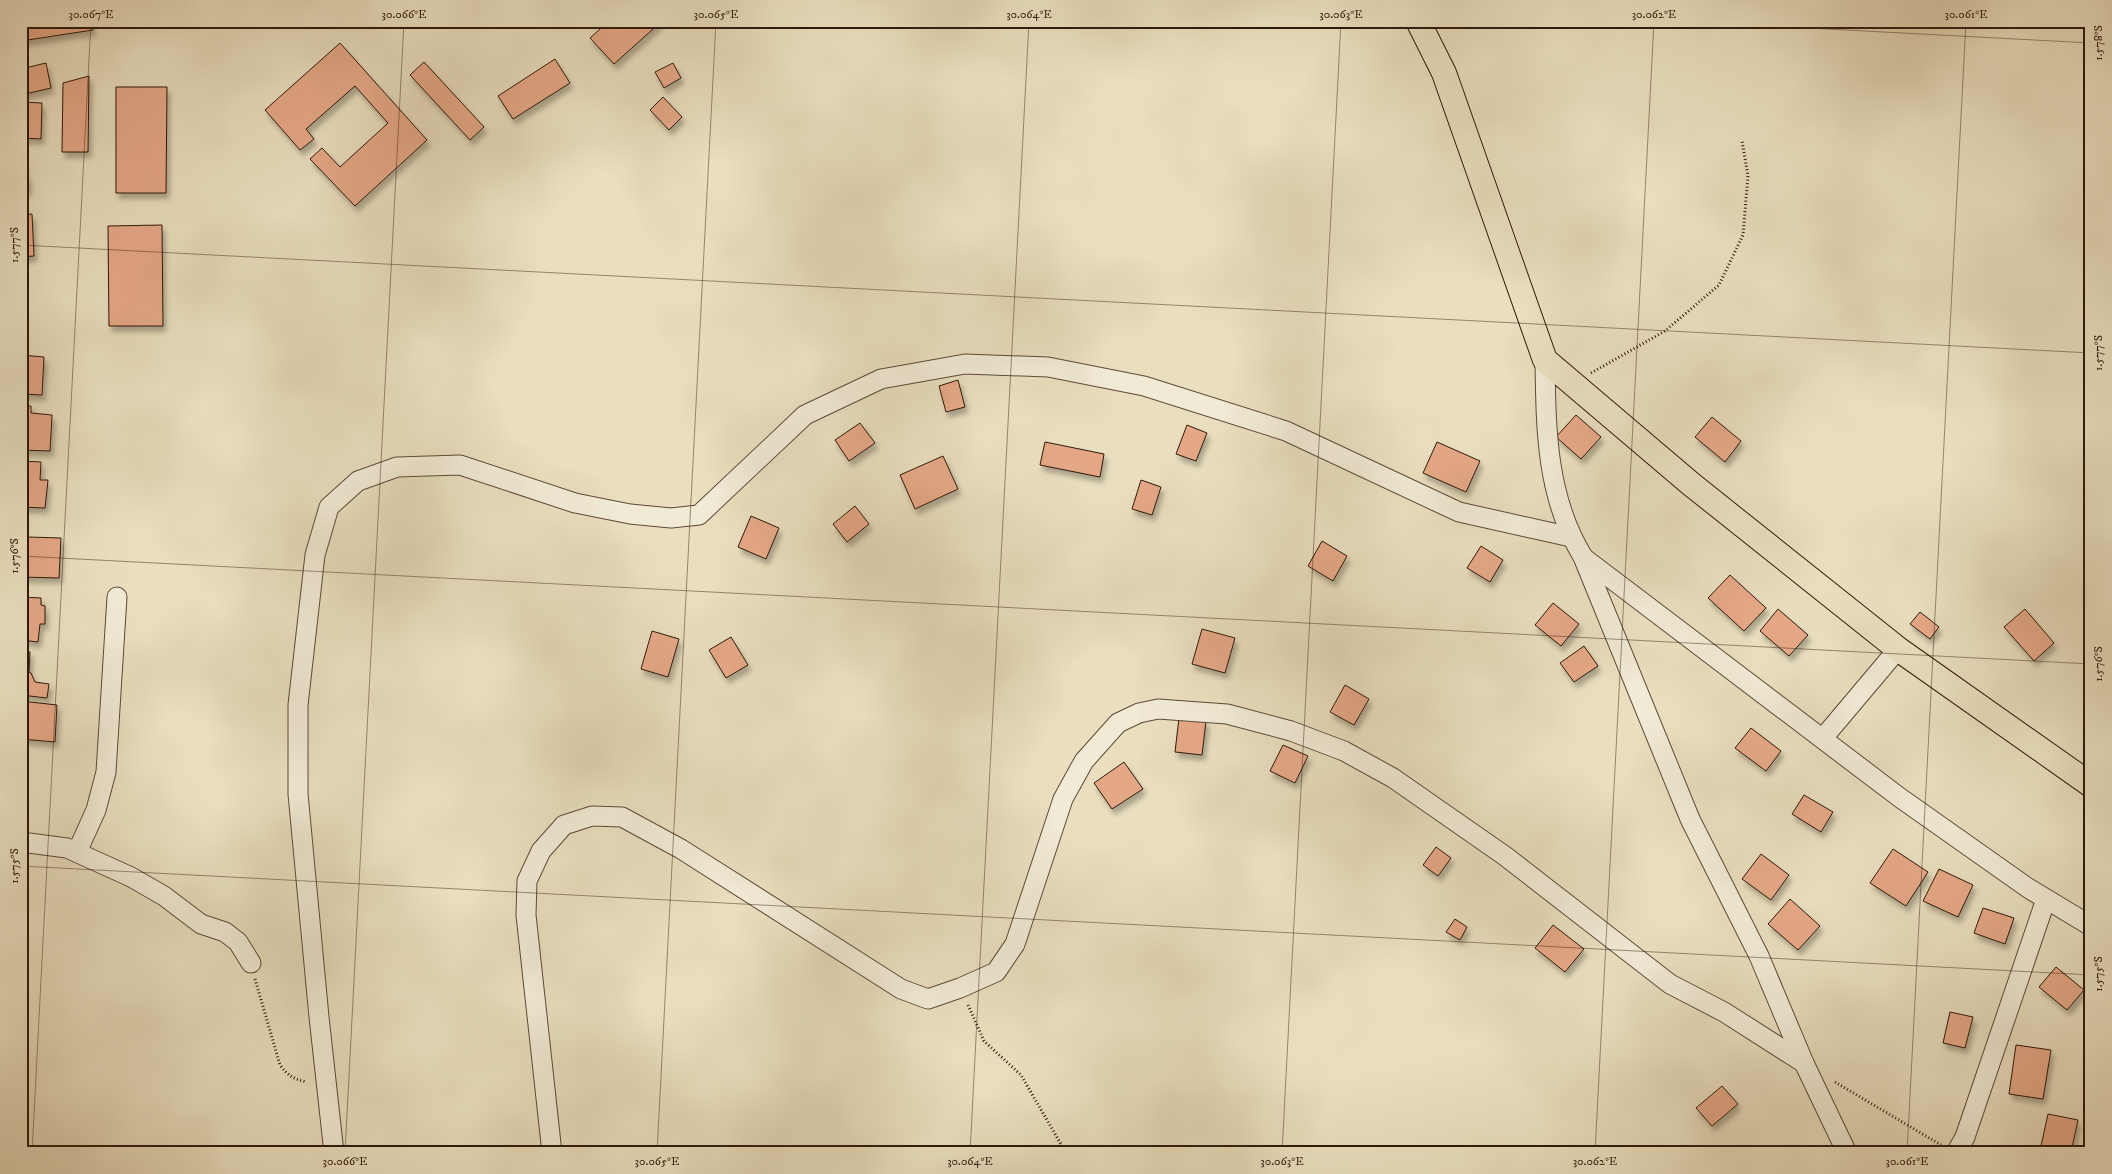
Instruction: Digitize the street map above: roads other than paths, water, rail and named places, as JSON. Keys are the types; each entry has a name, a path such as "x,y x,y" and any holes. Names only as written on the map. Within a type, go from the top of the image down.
{"main road":[{"path":"1418,21 1444,73 1545,360 1692,484 1898,649 2091,785"}],"street":[{"path":"1545,360 1546,440 1556,491 1571,537 1583,557 1690,819 1759,956 1804,1063 1847,1153"},
{"path":"334,1153 298,794 298,705 315,555 329,507 358,481 397,467 460,465 575,503 630,514 671,518 699,515 806,415 881,379 965,364 1048,368 1144,386 1277,428 1459,512 1571,537"},
{"path":"1583,557 1899,797 2046,899 2091,926"},
{"path":"77,852 96,810 106,772 117,597"},
{"path":"1823,738 1898,649"},
{"path":"552,1153 526,915 527,881 541,851 564,825 592,816 622,817 681,849 901,989 928,999 960,988 996,972 1015,944 1063,799 1084,761 1118,723 1139,713 1158,709 1227,714 1309,738 1344,751 1393,778 1506,856 1670,984 1724,1012 1804,1063"},
{"path":"21,842 61,847 77,852 131,877 164,896 201,924 225,932 238,942 251,964"},
{"path":"1951,1150 1965,1138 2046,899"}]}
